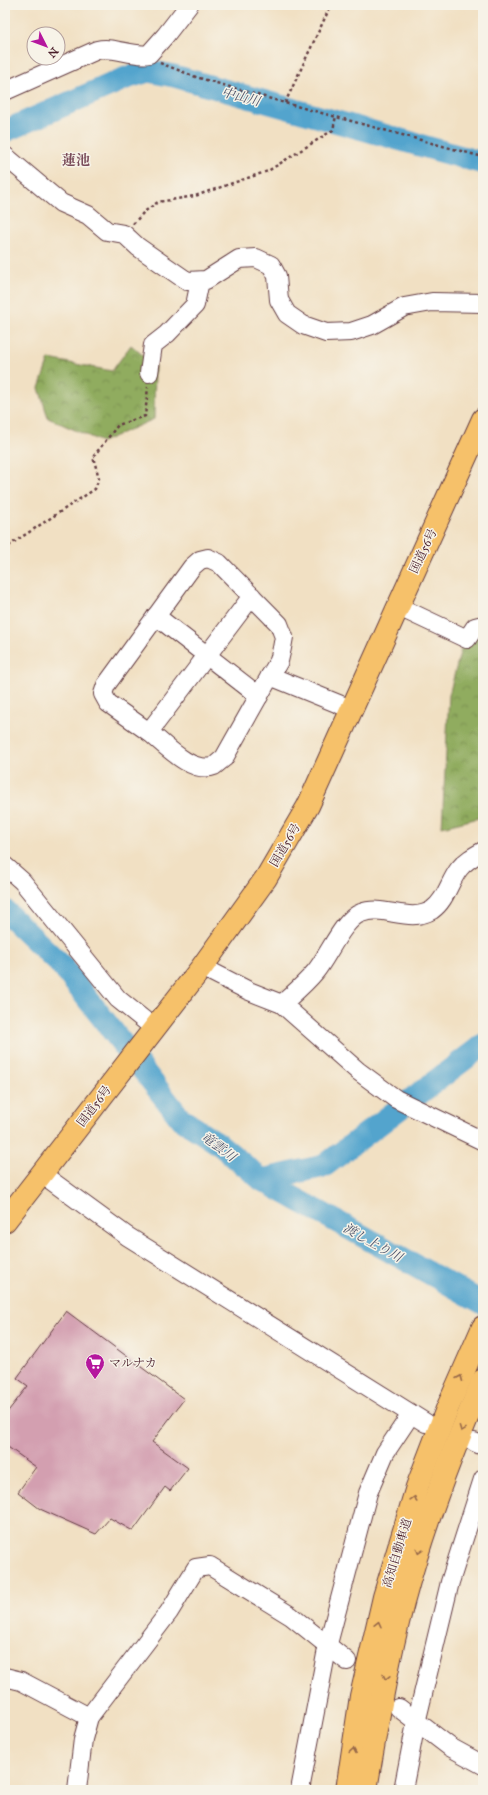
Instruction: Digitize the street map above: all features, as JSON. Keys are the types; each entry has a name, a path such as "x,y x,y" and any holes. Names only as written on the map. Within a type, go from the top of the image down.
{"highway":[{"name":"国道56号","path":"5,1221 202,967 274,865 308,806 397,606 483,419"},
{"name":"高知自動車道","path":"347,1790 362,1696 384,1597 418,1487 447,1409 481,1332"},
{"name":"高知自動車道","path":"366,1790 381,1700 403,1602 437,1494 466,1418 483,1380"}],"street":[{"path":"5,91 97,50 104,49 137,54 149,54 166,36 189,5"},
{"path":"5,156 60,203 88,215 107,231 124,234 138,247 187,281 206,280 238,260 256,258 271,265 277,276 279,300 287,314 302,325 326,333 352,332 372,325 404,307 432,302 483,303"},
{"path":"149,373 153,345 168,334 195,305 200,281"},
{"path":"208,558 219,563 279,624 284,637 279,661 224,758 213,766 198,767 179,757 149,732 108,703 103,694 106,685 156,616 192,567 200,560 208,558"},
{"path":"149,732 252,596"},
{"path":"397,606 467,639 475,627 483,625"},
{"path":"156,616 259,696"},
{"path":"270,676 351,709"},
{"path":"282,1004 314,973 329,954 346,922 360,913 375,910 410,916 432,910 443,899 459,870 469,859 483,852"},
{"path":"5,866 22,881 118,999 150,1034"},
{"path":"202,967 249,991 282,1004 358,1071 396,1099 483,1142"},
{"path":"42,1174 127,1236 418,1418 384,1453 368,1493 328,1644 300,1790"},
{"path":"403,1790 416,1723 450,1582 483,1479"},
{"path":"77,1790 84,1739 89,1717 169,1612 196,1568 210,1566 291,1616 328,1644 347,1661"},
{"path":"5,1677 21,1681 89,1717"},
{"path":"399,1708 416,1723 450,1747 483,1765"}],"path":[{"path":"285,103 331,5"},
{"path":"149,54 153,61 196,77 336,118 483,157"},
{"path":"124,234 144,212 158,202 195,196 268,171 333,130 336,118"},
{"path":"5,551 11,544 95,489 99,478 92,458 118,425 145,416 149,373"}],"green space":[{"path":"131,345 155,366 154,419 102,442 48,418 39,388 49,359 112,371"},
{"path":"466,630 483,636 483,817 442,827 449,695"}],"building":[{"path":"66,1311 184,1399 152,1442 188,1468 170,1491 165,1487 133,1531 110,1518 96,1534 40,1509 18,1492 36,1467 5,1445 5,1415 28,1386 17,1378"}],"waterway":[{"name":"中山川","path":"5,131 126,78 148,71 174,76 483,163"},
{"name":"竜雲川","path":"5,911 62,966 181,1119 219,1144 262,1180 483,1303"},
{"name":"竜雲川","path":"262,1180 324,1166 483,1045"}],"place":[{"name":"マルナカ","path":"95,1380"}],"district":[{"name":"蓮池","path":"76,160"}],"water label":[{"name":"渡し上り川","path":"373,1242"}]}
